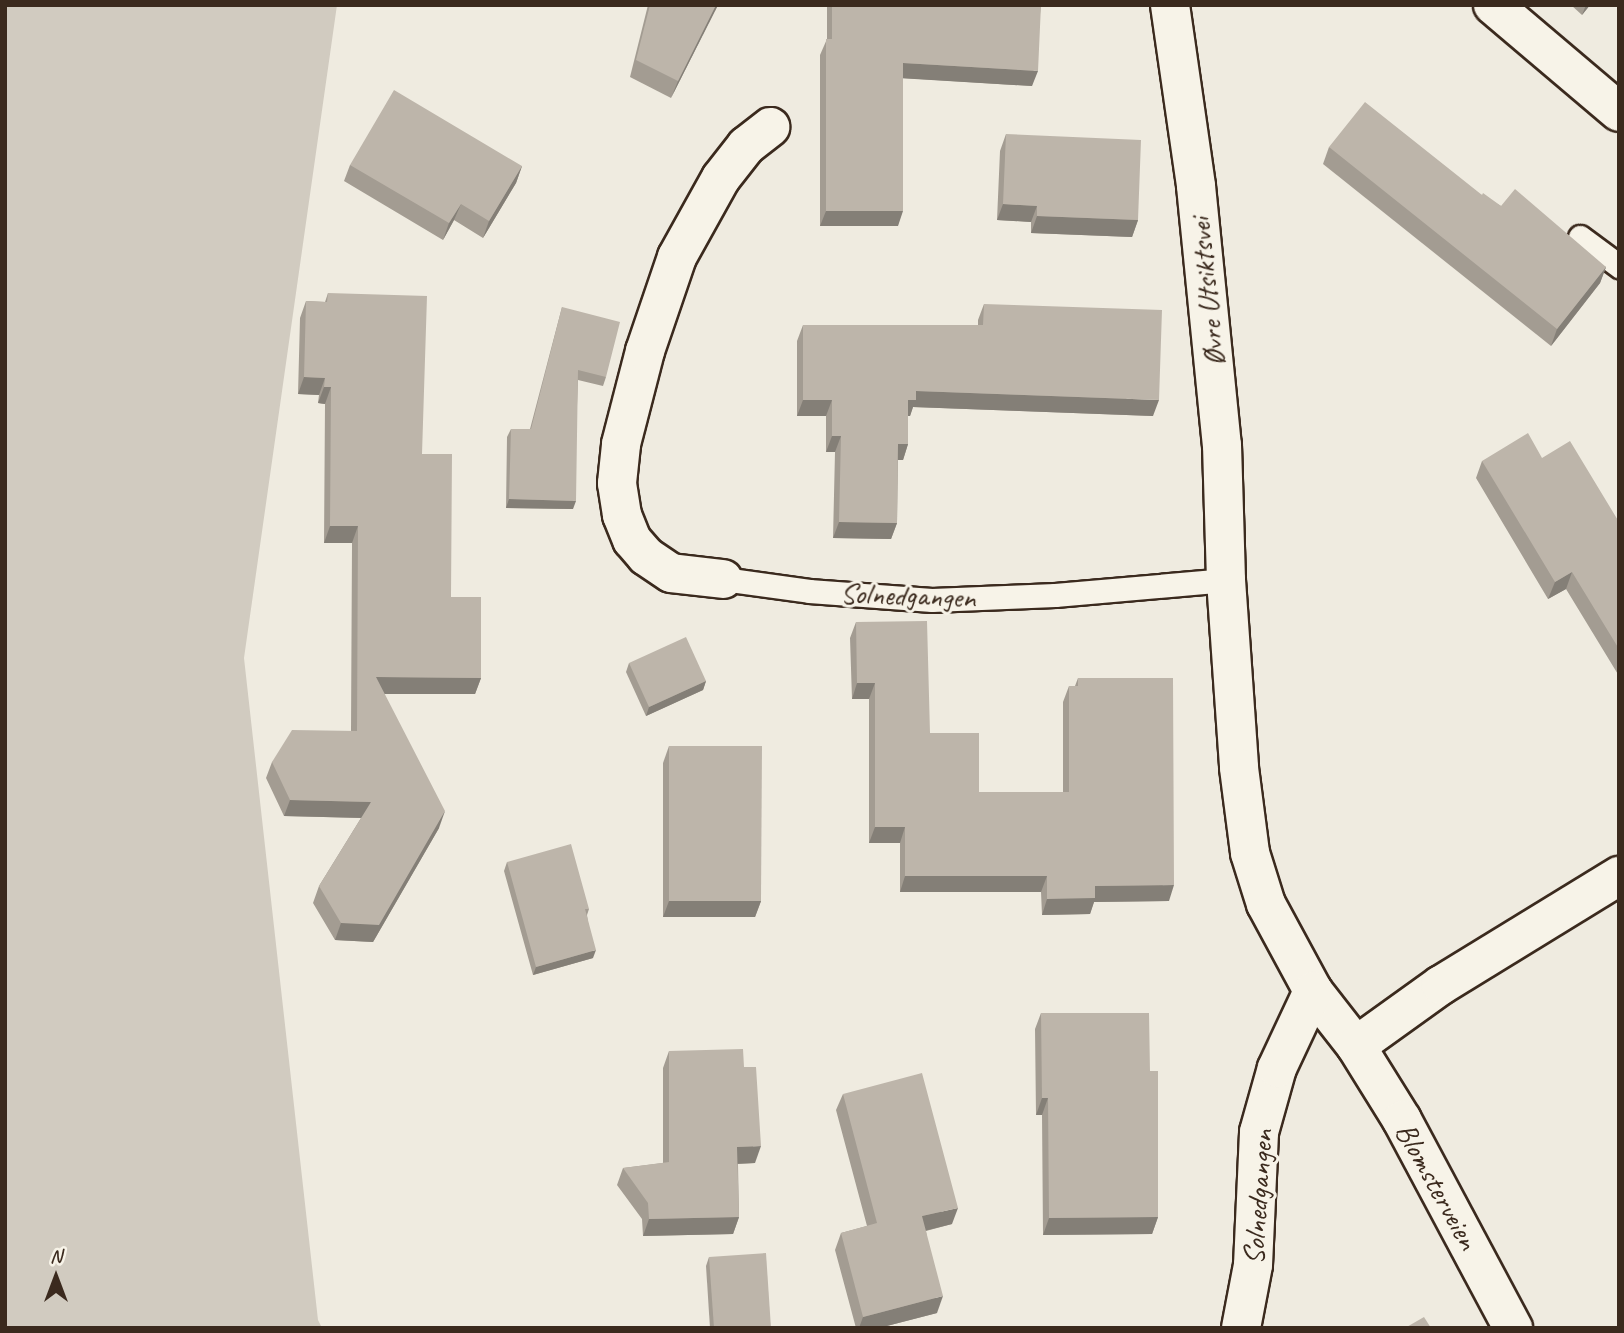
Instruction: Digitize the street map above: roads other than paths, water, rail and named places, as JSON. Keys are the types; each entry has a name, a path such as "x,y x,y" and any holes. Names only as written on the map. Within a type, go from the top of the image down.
{"street":[{"name":"Øvre Utsiktsvei","path":"1170,5 1196,186 1220,418 1226,580"},
{"path":"1493,5 1619,112"},
{"name":"Solnedgangen","path":"723,579 671,573 646,556 632,540 622,515 617,483 621,444 645,351 677,257 721,178 746,146 770,127"},
{"path":"1226,580 1239,768 1250,853 1266,904 1313,990 1356,1046 1441,985 1619,876"},
{"name":"Solnedgangen","path":"1241,1328 1253,1265 1259,1132 1277,1068 1313,990"},
{"name":"Blomsterveien","path":"1356,1046 1402,1120 1513,1328"}],"lane":[{"path":"1580,237 1619,266"},
{"name":"Solnedgangen","path":"723,579 809,591 932,600 1055,595 1226,580"}]}
